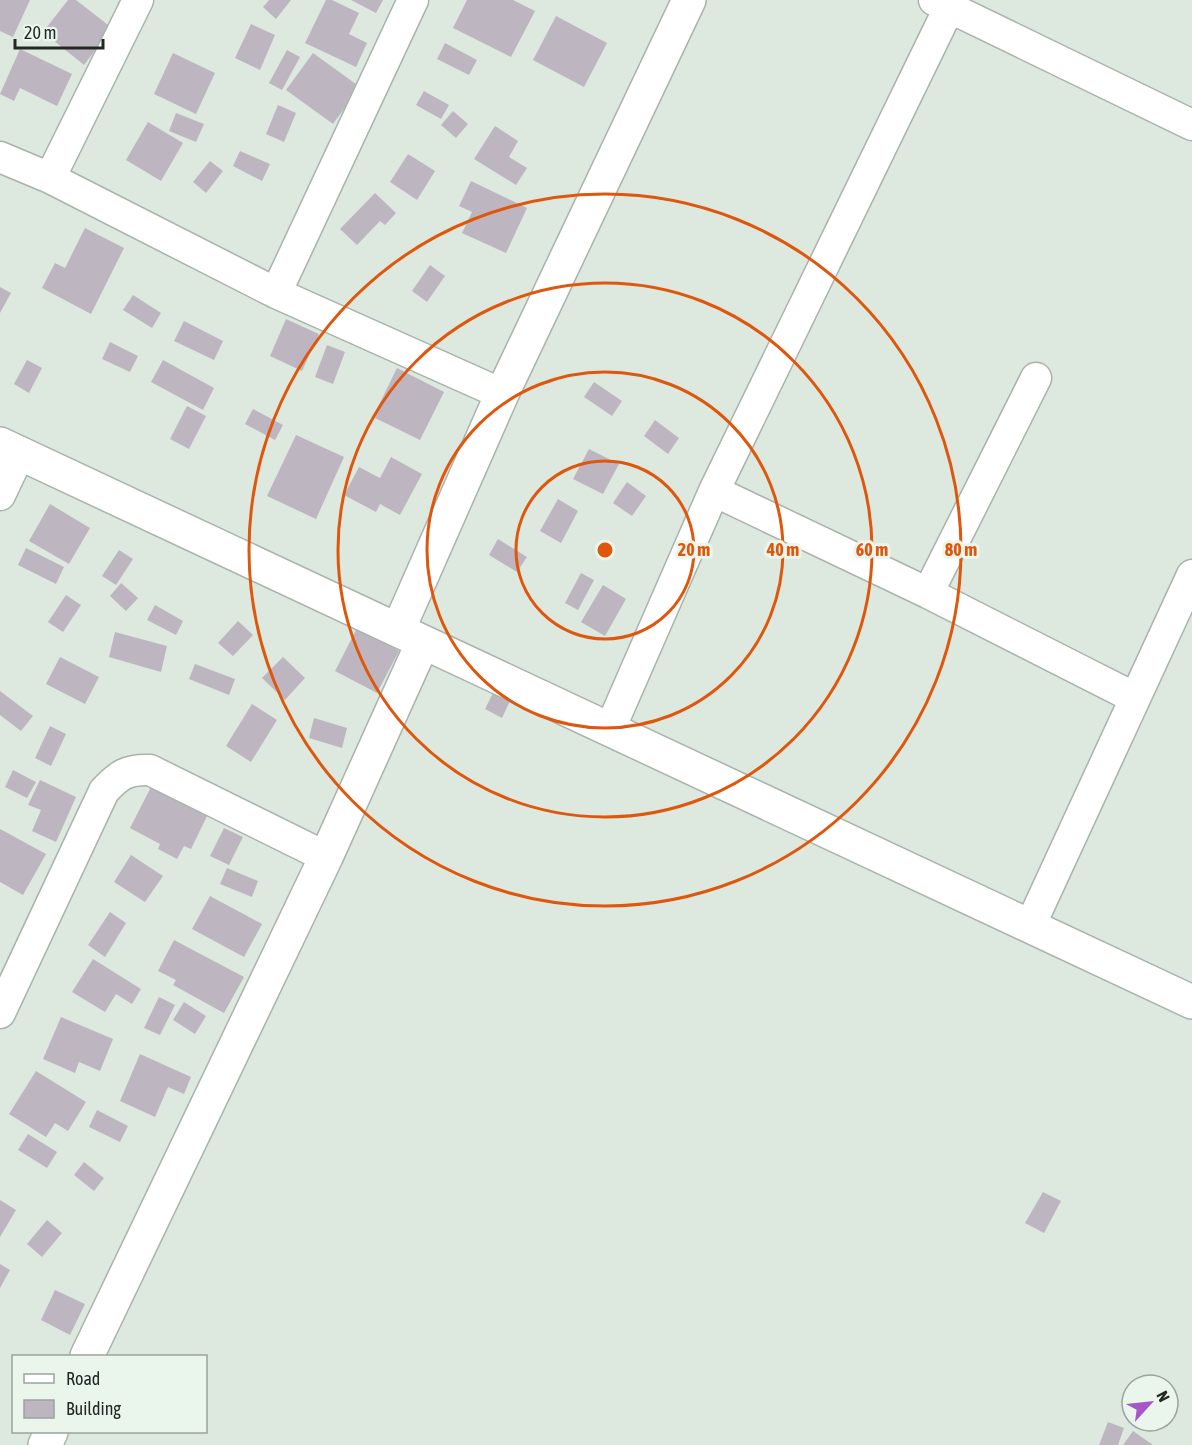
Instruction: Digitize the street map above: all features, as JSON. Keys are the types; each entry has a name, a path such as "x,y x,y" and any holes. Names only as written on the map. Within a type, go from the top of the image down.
{"street":[{"path":"50,178 138,0"},
{"path":"276,293 413,0"},
{"path":"87,1355 326,856 502,394 689,0"},
{"path":"610,729 714,491 941,4 1192,125"},
{"path":"0,157 50,178 276,293 502,394"},
{"path":"928,593 1036,378"},
{"path":"0,495 10,449 1192,1002"},
{"path":"714,491 928,593 1135,698"},
{"path":"1030,926 1192,575"},
{"path":"0,1013 8,977 104,791 117,777 135,769 150,770 326,856"}],"building":[{"path":"0,0 30,0 13,37 0,31"},
{"path":"68,0 76,0 112,28 84,65 43,32"},
{"path":"269,0 291,0 276,19 263,7"},
{"path":"326,0 332,0 359,13 349,34 367,43 356,67 305,43"},
{"path":"351,0 383,0 376,13"},
{"path":"467,0 513,0 535,11 511,57 453,28"},
{"path":"556,16 607,43 584,87 533,60"},
{"path":"251,24 275,35 260,70 235,58"},
{"path":"445,43 477,60 469,75 437,59"},
{"path":"20,49 72,74 57,106 20,88 14,101 0,94"},
{"path":"287,50 300,57 282,90 269,83"},
{"path":"173,53 215,73 196,114 154,94"},
{"path":"313,53 360,87 333,124 286,90"},
{"path":"424,91 449,105 441,119 416,105"},
{"path":"278,105 296,113 284,142 266,134"},
{"path":"453,111 468,124 456,138 441,125"},
{"path":"176,113 204,124 196,142 169,131"},
{"path":"148,122 183,143 161,181 126,160"},
{"path":"495,126 518,141 509,157 527,168 516,185 474,159"},
{"path":"240,151 270,164 262,181 233,166"},
{"path":"408,154 435,171 417,200 390,182"},
{"path":"210,161 223,171 206,193 193,182"},
{"path":"471,181 527,208 506,253 462,233 472,212 459,206"},
{"path":"375,193 396,213 385,225 380,221 357,245 340,229"},
{"path":"85,228 124,248 91,314 42,288 55,263 65,268"},
{"path":"430,265 445,276 427,302 412,291"},
{"path":"0,287 11,293 0,313"},
{"path":"133,295 161,313 152,328 123,310"},
{"path":"286,319 319,334 302,371 270,356"},
{"path":"184,321 223,341 214,360 174,341"},
{"path":"110,342 138,356 130,372 102,359"},
{"path":"327,345 345,352 333,384 315,377"},
{"path":"27,360 42,368 29,393 14,384"},
{"path":"163,360 214,388 203,410 151,382"},
{"path":"397,368 444,392 420,440 373,417"},
{"path":"594,382 622,401 612,416 584,397"},
{"path":"187,406 206,416 189,449 170,439"},
{"path":"253,409 283,425 275,440 245,424"},
{"path":"655,420 679,438 668,454 644,436"},
{"path":"296,435 344,457 316,519 267,496"},
{"path":"589,449 619,464 603,494 573,479"},
{"path":"391,457 422,474 400,515 380,504 376,512 344,495 359,467 380,478"},
{"path":"627,482 646,496 632,516 613,503"},
{"path":"558,499 578,511 561,543 540,531"},
{"path":"50,504 90,528 69,564 29,541"},
{"path":"498,539 527,557 517,572 489,555"},
{"path":"26,548 64,567 56,584 18,565"},
{"path":"119,550 133,559 116,585 102,576"},
{"path":"581,573 594,580 578,610 565,603"},
{"path":"121,583 138,598 126,611 110,596"},
{"path":"603,585 626,599 605,636 581,622"},
{"path":"66,595 81,605 63,632 48,622"},
{"path":"155,605 183,621 176,635 147,620"},
{"path":"238,621 253,635 233,656 218,643"},
{"path":"357,628 399,651 377,693 335,671"},
{"path":"115,632 167,646 161,672 109,657"},
{"path":"60,657 99,677 85,704 46,684"},
{"path":"283,657 305,678 285,700 262,678"},
{"path":"195,664 235,679 229,695 189,679"},
{"path":"0,691 33,716 21,731 0,715"},
{"path":"493,693 510,701 502,718 485,709"},
{"path":"252,704 277,720 251,762 226,746"},
{"path":"314,718 347,728 342,748 309,738"},
{"path":"50,726 66,734 51,766 35,758"},
{"path":"13,770 36,782 27,798 5,787"},
{"path":"40,780 76,797 56,842 32,831 41,810 28,805"},
{"path":"151,787 207,816 191,849 184,846 177,859 158,849 160,844 130,828"},
{"path":"224,828 243,837 229,865 210,856"},
{"path":"0,829 46,854 23,895 0,882"},
{"path":"131,855 163,876 145,902 114,882"},
{"path":"227,868 258,881 252,897 220,884"},
{"path":"210,896 262,924 244,957 192,929"},
{"path":"110,912 126,923 105,957 88,945"},
{"path":"174,940 244,977 224,1013 173,985 176,980 158,971"},
{"path":"93,959 141,989 132,1004 116,994 105,1012 72,992"},
{"path":"159,997 175,1005 160,1035 144,1028"},
{"path":"184,1002 206,1016 195,1034 173,1020"},
{"path":"61,1017 113,1039 100,1071 79,1062 75,1073 43,1059"},
{"path":"140,1054 191,1077 184,1094 168,1087 155,1117 120,1101"},
{"path":"36,1071 86,1102 68,1131 55,1123 46,1137 9,1114"},
{"path":"97,1110 128,1126 120,1142 89,1127"},
{"path":"28,1134 57,1152 47,1168 18,1150"},
{"path":"84,1162 104,1178 94,1191 74,1175"},
{"path":"1043,1192 1061,1201 1044,1233 1025,1223"},
{"path":"0,1200 16,1210 0,1237"},
{"path":"47,1220 62,1233 42,1257 27,1244"},
{"path":"0,1264 10,1270 0,1288"},
{"path":"55,1290 85,1304 70,1335 41,1320"},
{"path":"1108,1422 1120,1426 1120,1433 1122,1433 1118,1445 1099,1445"},
{"path":"1132,1433 1136,1433 1153,1445 1123,1445"}]}
